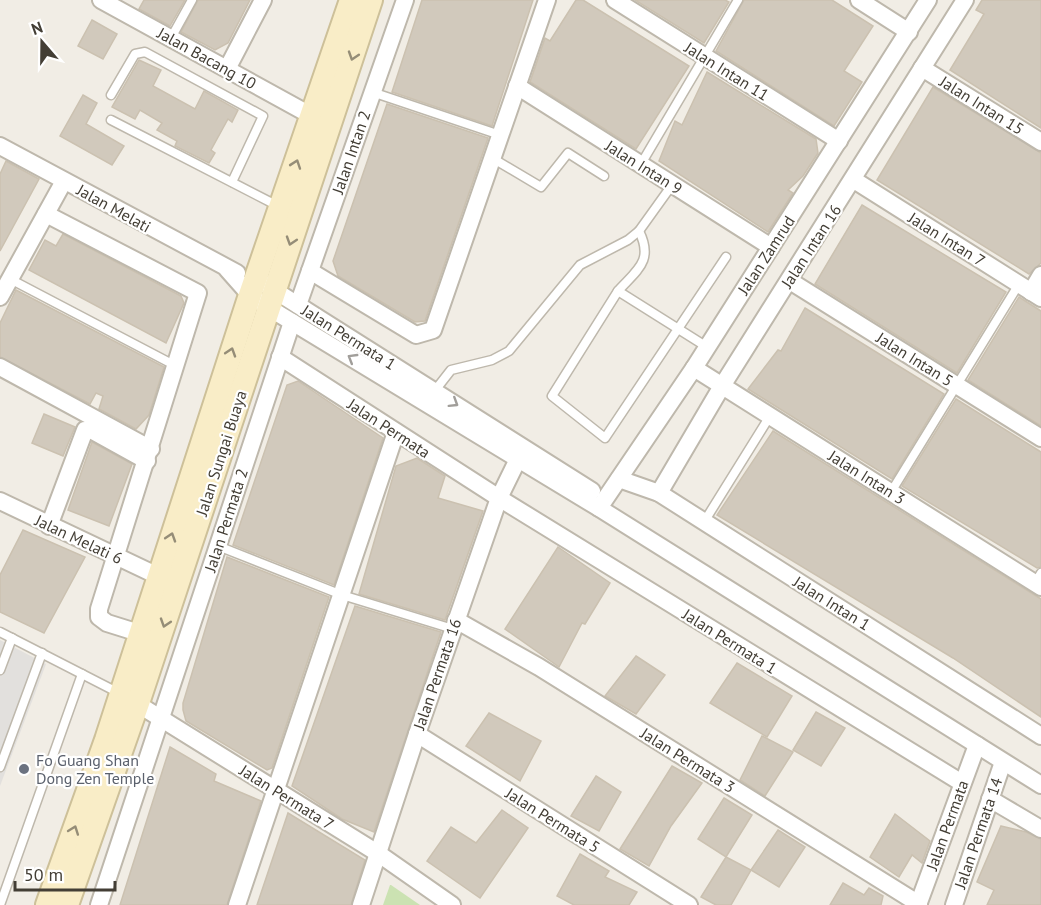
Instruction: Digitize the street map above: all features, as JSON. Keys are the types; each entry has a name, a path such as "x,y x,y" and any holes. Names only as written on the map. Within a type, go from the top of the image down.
{"street":[{"path":"227,69 263,0"},
{"name":"Jalan Sungai Buaya","path":"67,905 129,698 262,293 281,207 351,0"},
{"name":"Jalan Sungai Buaya","path":"47,905 106,740 129,698 139,633 158,576 371,0"},
{"name":"Jalan Intan 2","path":"298,305 405,0"},
{"path":"310,271 416,335 433,330 547,0"},
{"name":"Jalan Intan 11","path":"615,0 839,141"},
{"path":"859,0 909,32"},
{"name":"Jalan Zamrud","path":"602,503 694,368 928,0"},
{"name":"Jalan Intan 16","path":"659,494 722,386 854,180 965,0"},
{"name":"Jalan Bacang 10","path":"108,2 312,116"},
{"name":"Jalan Intan 15","path":"922,68 1041,142"},
{"name":"Jalan Intan 9","path":"517,86 771,247"},
{"name":"Jalan Melati","path":"0,146 227,269 262,293"},
{"name":"Jalan Intan 7","path":"854,180 1030,291"},
{"path":"0,297 64,181"},
{"path":"46,214 198,293 99,609 99,617 107,623 139,633"},
{"path":"1030,291 1041,275"},
{"name":"Jalan Intan 5","path":"790,281 1041,438"},
{"name":"Jalan Permata 1","path":"262,293 298,305 431,397 602,503 1041,785"},
{"name":"Jalan Permata 1","path":"262,293 292,322 431,397"},
{"name":"Jalan Permata 2","path":"99,905 292,322"},
{"name":"Jalan Permata","path":"280,357 499,498"},
{"path":"0,368 149,455"},
{"name":"Jalan Intan 3","path":"694,368 891,492 1039,581"},
{"path":"50,526 85,430 91,430 149,455"},
{"path":"237,905 396,432"},
{"name":"Jalan Permata 16","path":"361,905 454,625 499,498 520,453"},
{"name":"Jalan Intan 1","path":"619,479 659,494 1041,736"},
{"name":"Jalan Permata 1","path":"499,498 962,783"},
{"name":"Jalan Melati 6","path":"0,501 158,576"},
{"name":"Jalan Permata 3","path":"454,625 539,667 919,904"},
{"name":"Jalan Permata 7","path":"129,698 379,854 452,905"},
{"name":"Jalan Permata 5","path":"417,734 688,905"},
{"name":"Jalan Permata","path":"919,904 977,745"},
{"name":"Jalan Permata 14","path":"954,905 1003,762"},
{"path":"990,798 1041,829"}],"lane":[{"path":"171,38 192,0"},
{"path":"641,164 738,0"},
{"path":"111,95 135,54 145,52 264,116 232,182"},
{"path":"372,92 500,135"},
{"path":"111,120 281,207"},
{"path":"492,158 541,187 568,153 604,176"},
{"path":"431,397 451,369 492,360 509,351 580,265 628,240 639,231 672,185"},
{"path":"639,231 645,244 645,261 618,291 552,396 605,438 726,257"},
{"path":"10,279 176,367"},
{"path":"618,291 707,347"},
{"path":"891,492 957,385 1030,291"},
{"path":"704,522 770,416"},
{"path":"218,546 342,595 454,625"},
{"path":"0,632 129,698"},
{"path":"0,670 12,638"},
{"path":"0,767 42,653"},
{"path":"0,905 82,674"}],"green space":[{"path":"391,885 420,905 383,905"}],"shaded area":[{"path":"0,640 46,664 0,786"}],"building":[{"path":"144,0 185,0 170,26 139,9"},
{"path":"198,0 250,0 228,43 215,50 181,32"},
{"path":"422,0 533,0 492,126 392,92"},
{"path":"576,0 583,0 689,66 636,149 530,82 545,38 550,41"},
{"path":"635,0 725,0 729,2 704,43"},
{"path":"744,0 832,0 873,26 844,71 862,82 834,126 716,51"},
{"path":"982,0 1041,0 1041,128 950,70 984,14 976,10"},
{"path":"92,20 117,34 103,59 78,46"},
{"path":"139,60 161,70 153,86 195,109 204,91 238,110 232,122 228,119 211,150 215,153 209,163 175,146 177,141 157,130 162,123 140,110 135,119 112,107"},
{"path":"707,72 816,139 818,153 803,176 788,190 793,193 768,232 659,161 675,121 682,125"},
{"path":"933,87 1041,153 1041,263 1029,274 877,180"},
{"path":"83,95 97,103 86,124 124,146 112,165 60,136"},
{"path":"387,104 488,138 425,321 415,322 338,276 333,261"},
{"path":"6,161 39,179 0,251 0,174"},
{"path":"862,205 1006,292 957,373 815,284"},
{"path":"63,234 181,296 184,303 166,343 29,270 45,240 56,246"},
{"path":"16,290 164,367 149,415 136,429 99,409 103,396 96,393 90,404 0,357 0,323"},
{"path":"1019,297 1041,311 1041,426 968,380"},
{"path":"805,308 944,394 892,479 748,389 778,350 781,351"},
{"path":"298,381 383,438 334,585 233,545 287,385"},
{"path":"956,399 1041,452 1041,567 1037,568 902,486"},
{"path":"44,414 75,427 63,456 32,443"},
{"path":"773,431 1041,599 1041,717 953,658 717,515"},
{"path":"92,442 132,464 109,526 68,510"},
{"path":"417,458 445,476 438,498 483,511 445,620 359,594 396,466"},
{"path":"23,530 85,557 44,633 0,612 0,575"},
{"path":"558,547 610,583 585,624 582,623 559,667 505,629"},
{"path":"227,557 329,597 272,768 267,770 186,721 183,710 183,703"},
{"path":"355,606 441,632 374,832 342,819 292,786"},
{"path":"636,656 665,675 636,714 605,696"},
{"path":"737,663 792,696 767,737 710,703"},
{"path":"816,712 845,728 821,766 793,750"},
{"path":"489,713 541,741 520,781 466,746"},
{"path":"762,736 793,752 765,796 740,780"},
{"path":"170,747 216,774 214,781 261,801 227,905 120,905"},
{"path":"672,766 702,783 671,826 649,866 620,849"},
{"path":"596,776 621,792 599,831 571,816"},
{"path":"724,798 752,815 726,857 698,839"},
{"path":"502,810 528,828 480,898 427,861 451,827 476,843"},
{"path":"288,813 365,860 351,905 257,905"},
{"path":"895,814 930,841 922,863 912,855 899,877 870,857"},
{"path":"1001,826 1026,832 1041,839 1041,905 987,905 994,890 977,882"},
{"path":"778,830 805,847 779,887 751,870"},
{"path":"580,854 609,871 605,877 637,892 629,905 574,905 557,896"},
{"path":"726,857 751,870 731,905 716,905 701,897"},
{"path":"843,883 864,895 869,888 883,896 881,905 830,905"}],"place":[{"name":"Fo Guang Shan Dong Zen Temple","path":"24,769"}]}
